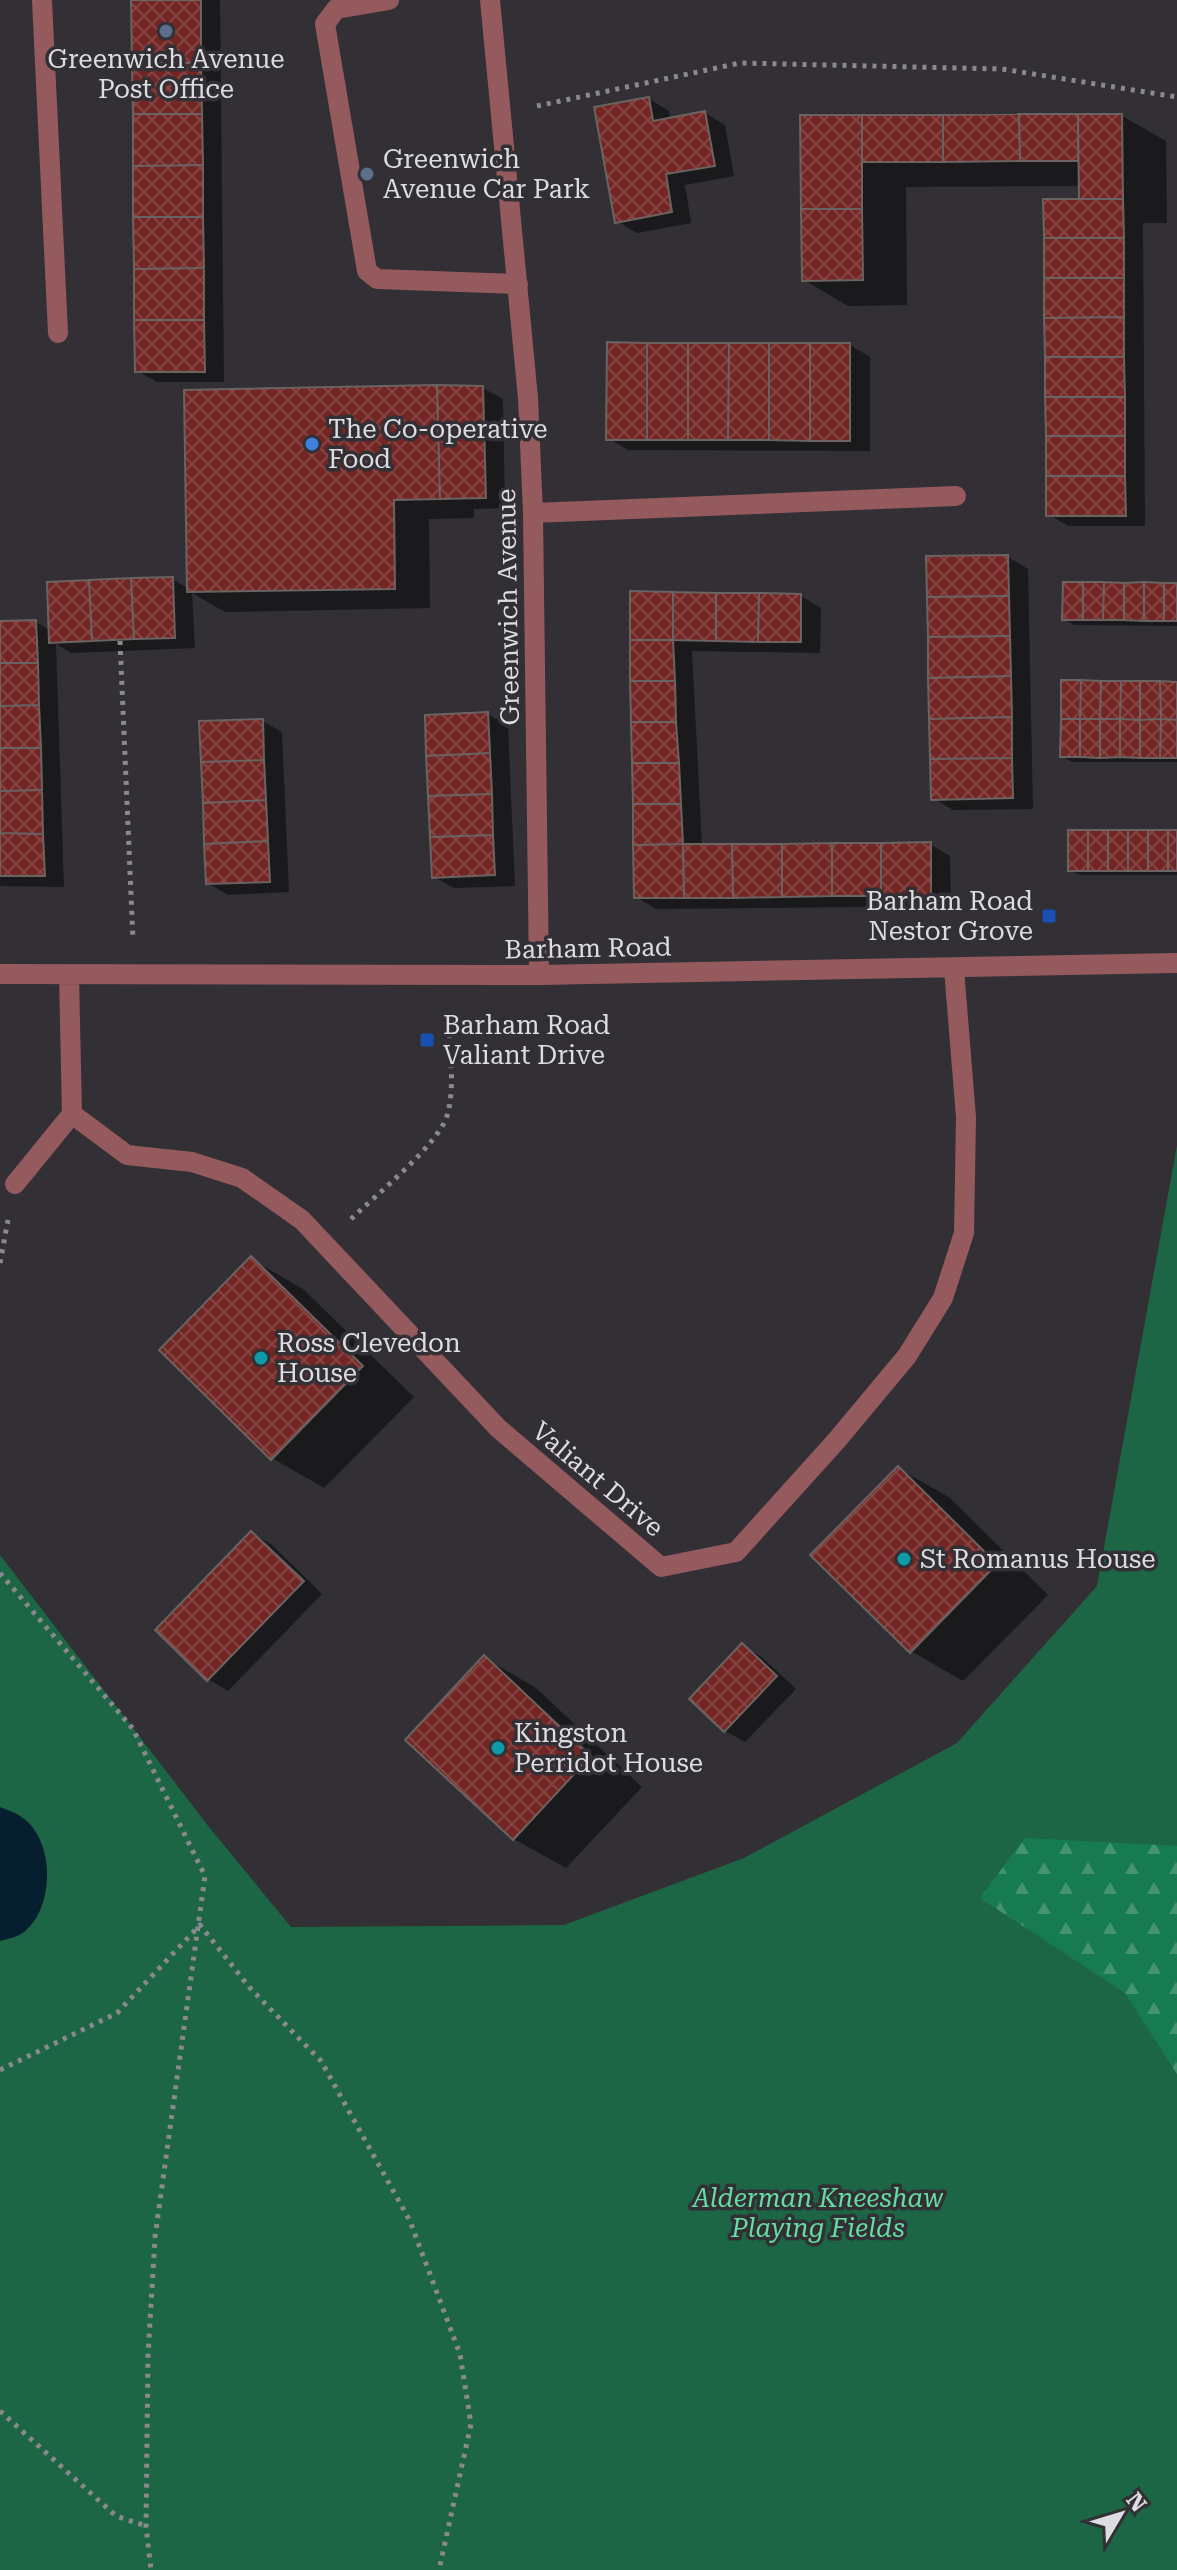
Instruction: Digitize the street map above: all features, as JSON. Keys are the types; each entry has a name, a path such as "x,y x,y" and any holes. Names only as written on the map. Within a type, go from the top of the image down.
{"street":[{"path":"42,0 58,333"},
{"path":"389,0 336,9 325,24 367,271 377,279 518,284"},
{"name":"Greenwich Avenue","path":"490,0 528,398 533,513 539,975"},
{"path":"533,513 956,496"},
{"name":"Barham Road","path":"0,974 539,975 1177,963"},
{"name":"Valiant Drive","path":"72,1114 127,1155 192,1162 242,1178 302,1220 498,1428 661,1567 736,1552 837,1440 907,1356 943,1298 964,1233 966,1117 954,969"},
{"path":"15,1184 72,1114 69,975"}],"path":[{"path":"502,114 740,63 1002,69 1177,97"},
{"path":"120,641 134,975"},
{"path":"325,1244 418,1154 443,1124 450,1091 448,975"},
{"path":"0,1263 15,1184"},
{"path":"0,1573 133,1729 205,1876 155,2237 148,2356 146,2526 151,2570"},
{"path":"0,2070 117,2013 200,1925"},
{"path":"200,1925 250,1988 321,2061 410,2221 460,2354 471,2424 439,2570"},
{"path":"0,2411 116,2516 146,2526"}],"green space":[{"name":"Alderman Kneeshaw Playing Fields","path":"1177,1145 1177,2570 0,2570 0,1555 209,1827 291,1927 564,1925 744,1858 957,1743 1097,1586"},
{"path":"1025,1838 1177,1846 1177,2074 1125,1993 980,1898"}],"water":[{"path":"0,1807 21,1816 34,1829 46,1858 47,1875 46,1891 34,1921 22,1934 0,1941"}],"building":[{"name":"Greenwich Avenue Post Office","path":"131,0 201,0 201,63 132,63"},
{"path":"132,63 201,63 202,114 133,114"},
{"path":"649,97 653,121 705,111 715,166 666,174 672,212 615,223 594,107"},
{"path":"133,114 202,114 203,165 133,166"},
{"path":"1019,114 1078,114 1078,161 1020,161"},
{"path":"1019,114 1020,161 943,162 943,115"},
{"path":"1078,114 1122,114 1123,199 1079,199"},
{"path":"800,115 862,115 862,209 801,209"},
{"path":"862,115 943,115 943,162 862,162"},
{"path":"203,165 203,217 133,217 133,166"},
{"path":"1043,199 1123,199 1124,238 1044,238"},
{"path":"801,209 862,209 863,280 802,281"},
{"path":"133,217 203,217 204,268 134,269"},
{"path":"1044,238 1124,238 1124,278 1044,278"},
{"path":"204,268 204,320 134,320 134,269"},
{"path":"1044,278 1124,278 1124,317 1044,318"},
{"path":"1124,317 1124,357 1045,357 1044,318"},
{"path":"134,320 204,320 205,372 135,372"},
{"path":"607,342 647,343 647,440 606,440"},
{"path":"647,343 688,343 688,440 647,440"},
{"path":"688,343 729,343 728,440 688,440"},
{"path":"729,343 769,343 769,440 728,440"},
{"path":"769,343 810,343 810,441 769,440"},
{"path":"810,343 850,343 850,441 810,441"},
{"path":"1045,357 1124,357 1125,397 1045,397"},
{"path":"437,385 483,386 486,498 440,499"},
{"name":"The Co-operative Food","path":"437,385 440,499 394,500 395,589 187,592 184,390"},
{"path":"1045,397 1125,397 1125,436 1046,436"},
{"path":"1046,436 1125,436 1125,476 1046,476"},
{"path":"1046,476 1125,476 1126,516 1046,516"},
{"path":"1008,555 1009,596 927,597 926,556"},
{"path":"173,577 175,638 134,639 131,578"},
{"path":"131,578 134,639 92,641 89,580"},
{"path":"89,580 92,641 49,643 47,582"},
{"path":"1063,582 1083,582 1083,620 1062,620"},
{"path":"1083,582 1104,582 1103,620 1083,620"},
{"path":"1104,582 1124,583 1124,620 1103,620"},
{"path":"1144,582 1144,621 1124,620 1124,583"},
{"path":"1144,582 1164,583 1164,621 1144,621"},
{"path":"1164,583 1177,583 1177,621 1164,621"},
{"path":"630,591 673,592 673,640 630,640"},
{"path":"673,592 716,593 716,641 673,640"},
{"path":"716,593 759,593 758,642 716,641"},
{"path":"759,593 801,594 801,642 758,642"},
{"path":"1009,596 1010,636 928,637 927,597"},
{"path":"36,620 38,663 0,663 0,621"},
{"path":"1010,636 1011,676 928,678 928,637"},
{"path":"630,640 673,640 675,681 630,681"},
{"path":"0,663 38,663 39,705 0,706"},
{"path":"1011,676 1012,717 929,719 928,678"},
{"path":"1061,680 1081,680 1080,719 1061,719"},
{"path":"1081,680 1101,681 1100,719 1080,719"},
{"path":"630,681 675,681 676,722 631,722"},
{"path":"1101,681 1121,681 1120,719 1100,719"},
{"path":"1121,681 1140,681 1140,720 1120,719"},
{"path":"1140,681 1160,681 1161,719 1140,720"},
{"path":"1160,681 1177,682 1177,720 1161,719"},
{"path":"39,705 41,748 0,748 0,706"},
{"path":"488,712 490,753 426,756 425,715"},
{"path":"1012,717 1012,758 930,759 929,719"},
{"path":"263,719 264,760 201,762 199,721"},
{"path":"1061,719 1080,719 1080,757 1060,757"},
{"path":"1080,719 1100,719 1100,758 1080,757"},
{"path":"1100,719 1120,719 1120,757 1100,758"},
{"path":"1120,719 1140,720 1140,758 1120,757"},
{"path":"1161,719 1160,758 1140,758 1140,720"},
{"path":"1161,719 1177,720 1177,758 1160,758"},
{"path":"631,722 676,722 679,763 632,763"},
{"path":"0,748 41,748 42,790 0,791"},
{"path":"490,753 492,794 428,796 426,756"},
{"path":"1012,758 1013,798 931,800 930,759"},
{"path":"264,760 266,800 203,803 201,762"},
{"path":"632,763 679,763 681,804 633,804"},
{"path":"42,790 43,834 0,833 0,791"},
{"path":"492,794 493,835 430,837 428,796"},
{"path":"266,800 268,841 204,844 203,803"},
{"path":"633,804 681,804 683,844 633,845"},
{"path":"1068,830 1088,830 1088,871 1068,871"},
{"path":"1088,830 1108,830 1108,871 1088,871"},
{"path":"1108,830 1128,830 1128,871 1108,871"},
{"path":"1128,830 1148,830 1148,871 1128,871"},
{"path":"1148,830 1168,830 1168,871 1148,871"},
{"path":"1168,830 1177,830 1177,871 1168,871"},
{"path":"0,833 43,834 45,876 0,876"},
{"path":"493,835 495,875 432,878 430,837"},
{"path":"268,841 270,882 206,884 204,844"},
{"path":"931,842 931,896 881,896 881,843"},
{"path":"832,843 832,896 782,897 782,844"},
{"path":"832,843 881,843 881,896 832,896"},
{"path":"683,844 684,898 634,898 633,845"},
{"path":"683,844 732,844 733,898 684,898"},
{"path":"732,844 782,844 782,897 733,898"},
{"name":"Ross Clevedon House","path":"251,1256 363,1366 271,1460 159,1350"},
{"name":"St Romanus House","path":"898,1466 997,1564 910,1653 810,1555"},
{"path":"251,1531 304,1581 207,1681 155,1630"},
{"path":"742,1643 777,1676 724,1732 689,1699"},
{"name":"Kingston Perridot House","path":"484,1655 591,1756 513,1840 405,1740"}],"place":[{"name":"Greenwich Avenue Post Office","path":"166,31"},
{"name":"Greenwich Avenue Car Park","path":"367,174"},
{"name":"The Co-operative Food","path":"312,444"},
{"name":"Barham Road Nestor Grove","path":"1049,916"},
{"name":"Barham Road Valiant Drive","path":"427,1040"},
{"name":"Ross Clevedon House","path":"261,1358"},
{"name":"St Romanus House","path":"904,1559"},
{"name":"Kingston Perridot House","path":"498,1748"}]}
